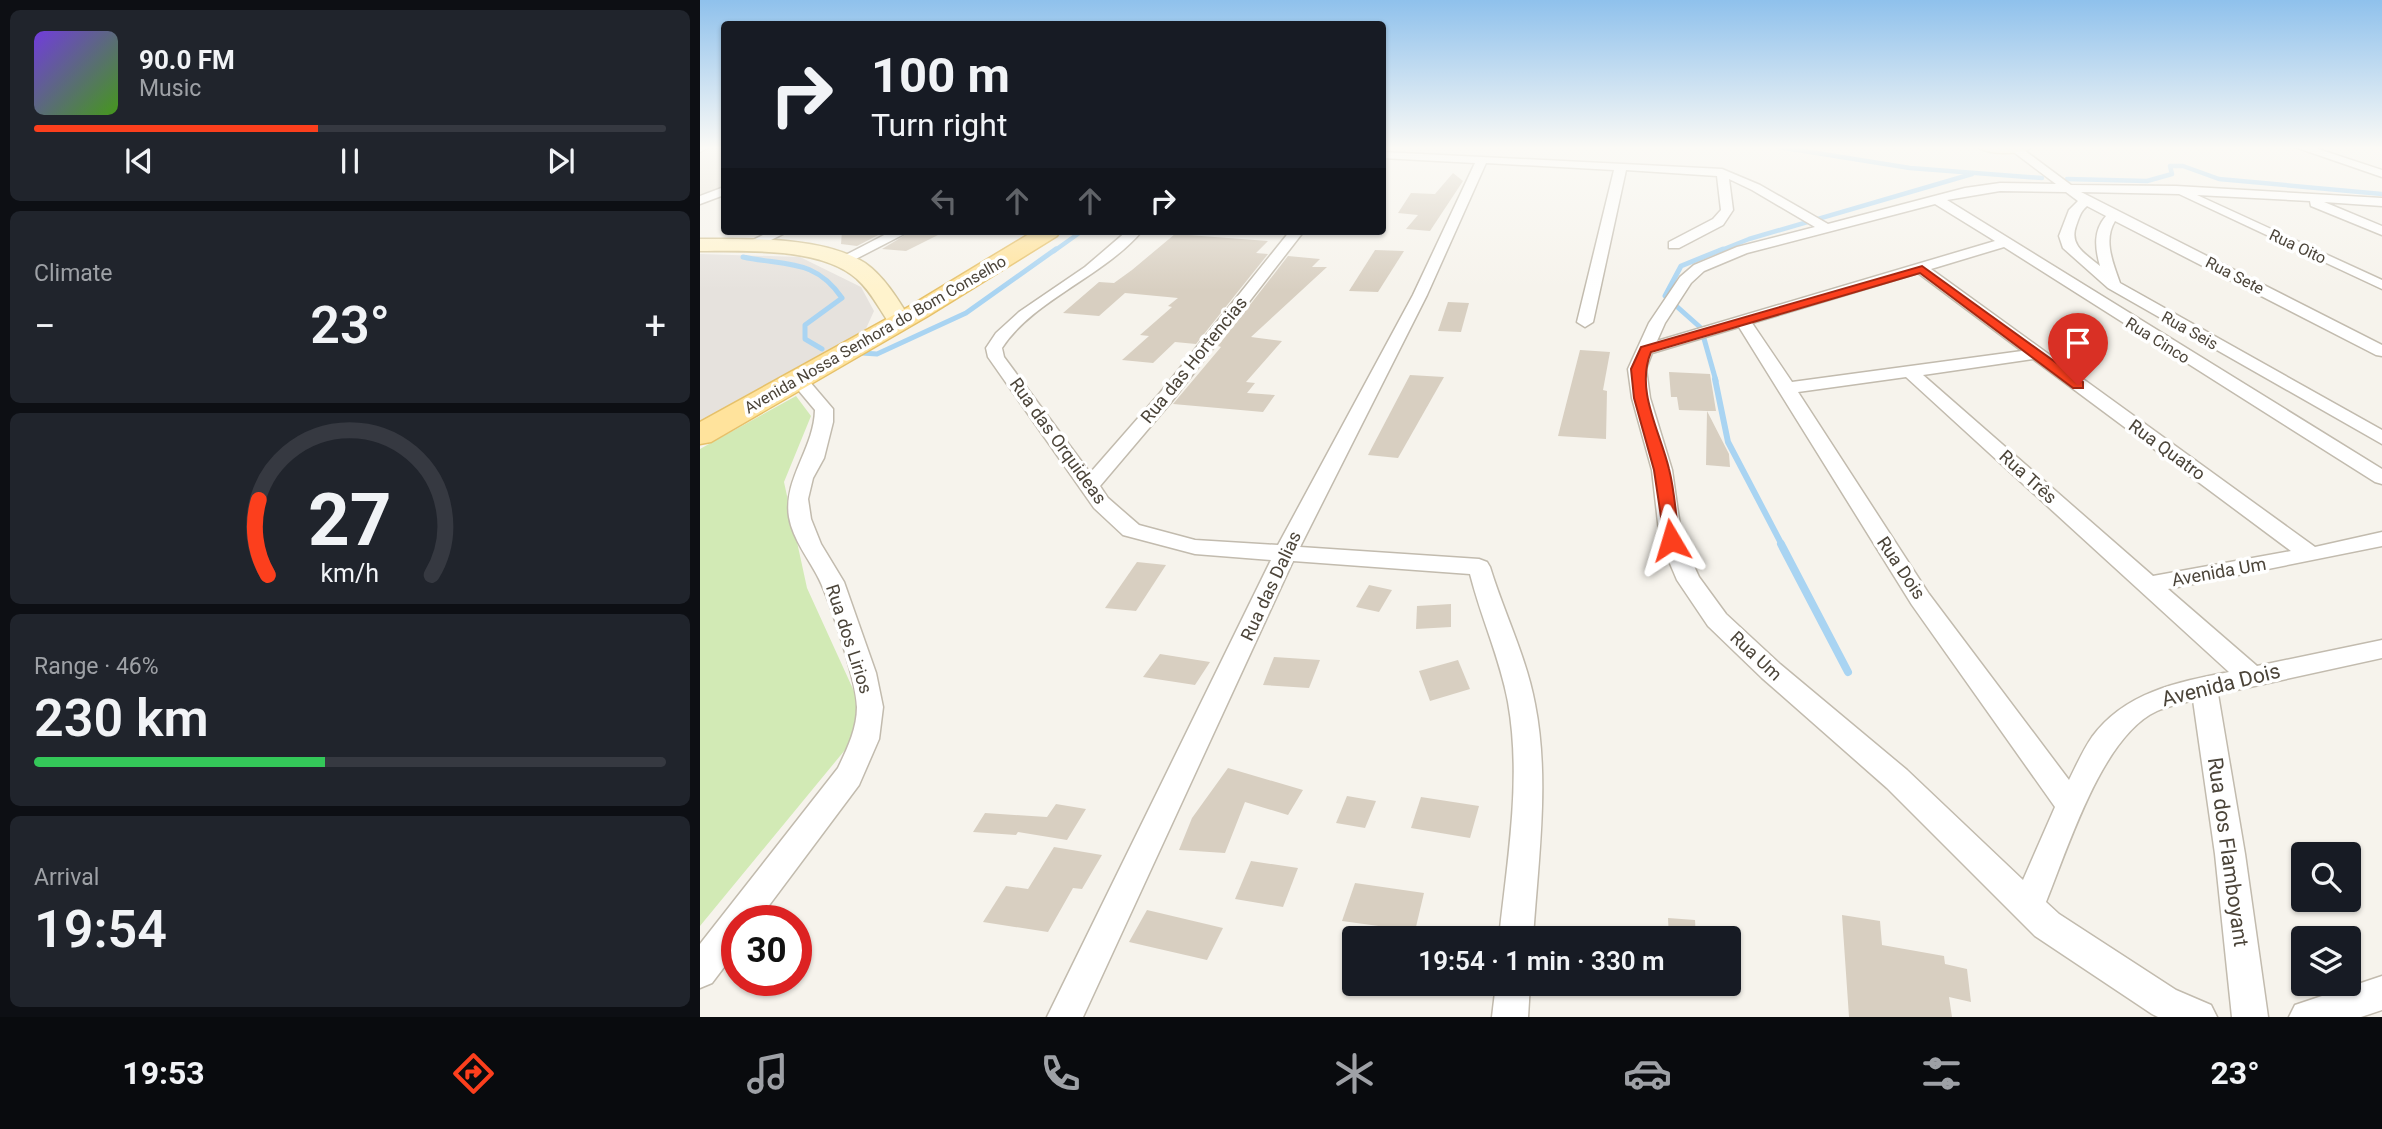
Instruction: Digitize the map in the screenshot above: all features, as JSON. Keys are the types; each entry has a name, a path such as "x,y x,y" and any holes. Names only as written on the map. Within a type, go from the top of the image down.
{"main road":[{"name":"Avenida Nossa Senhora do Bom Conselho","path":"700,435 900,322 1042,235"},
{"path":"700,246 787,249 843,260 869,278 900,322"}],"street":[{"name":"Rua das Dalias","path":"1065,1017 1286,552 1419,295 1466,194"},
{"path":"1585,322 1614,194"},
{"path":"1674,245 1718,222 1727,210 1725,194"},
{"path":"1770,194 1825,227"},
{"name":"Rua Um","path":"1957,194 1825,227 1719,258 1692,274 1669,302 1637,369 1641,398 1662,470 1671,540 1689,580 1717,620 1771,671 1897,779 2047,925 2164,1002 2199,1017"},
{"path":"2078,194 2086,201"},
{"name":"Rua Oito","path":"2186,194 2382,285"},
{"name":"Rua Um","path":"2266,194 2382,202"},
{"path":"2297,196 2382,231"},
{"name":"Rua Cinco","path":"1936,199 2167,346 2382,478"},
{"name":"Rua Sete","path":"2086,201 2382,351"},
{"name":"Rua Seis","path":"2086,201 2075,210 2066,236 2070,248 2113,285 2382,438"},
{"path":"2113,285 2102,247 2108,218 2115,214"},
{"path":"748,246 773,235"},
{"path":"843,260 895,235"},
{"name":"Rua das Orquideas","path":"1131,235 1093,269 1014,324 999,338 994,348 996,357 1101,503 1131,530 1195,547 1479,566 1515,674 1524,723 1529,779 1517,926"},
{"name":"Rua das Hortencias","path":"1089,486 1166,397 1294,235"},
{"path":"1646,350 2007,242"},
{"name":"Rua Quatro","path":"1922,269 2311,555"},
{"name":"Rua Dois","path":"1743,322 1789,388 1874,529 1983,689 2071,805"},
{"path":"1789,388 2036,354"},
{"name":"Rua Três","path":"1908,370 2148,585"},
{"name":"Rua dos Lirios","path":"751,905 849,776 866,739 870,707 863,673 832,582 810,544 800,519 799,499 803,478 817,449 824,422 824,409 798,379"},
{"name":"Avenida Um","path":"2148,585 2382,539"},
{"name":"Avenida Um","path":"2148,585 2249,675"},
{"name":"Avenida Dois","path":"2028,906 2071,805 2101,746 2123,720 2148,704 2204,687 2249,675 2382,649"},
{"name":"Rua dos Flamboyant","path":"2204,687 2230,855 2250,1017"},
{"name":"Rua dos Lirios","path":"700,971 721,944"},
{"path":"2306,1017 2382,993"},
{"path":"1510,1017 1512,996"}],"shaded area":[{"path":"700,254 800,257 861,287 874,311 864,333 700,426"}],"green space":[{"path":"796,396 811,416 784,482 807,588 868,722 700,926 700,449"}],"building":[{"path":"1410,194 1454,194 1430,231 1406,229 1418,215 1398,213"},
{"path":"842,235 878,235 857,246 841,244"},
{"path":"905,235 938,235 906,251 882,249"},
{"path":"1174,235 1268,241 1256,253 1268,254 1196,344 1175,342 1153,363 1122,360 1149,336 1140,335 1172,307 1168,306 1178,298 1125,293 1099,316 1063,313 1099,282 1114,283"},
{"path":"1375,250 1404,251 1378,292 1349,291"},
{"path":"1288,256 1320,259 1312,267 1327,267 1251,337 1282,341 1246,382 1255,383 1247,393 1275,395 1263,412 1173,404 1221,347 1218,346"},
{"path":"1448,302 1469,303 1461,332 1438,331"},
{"path":"1580,350 1610,352 1603,390 1607,391 1606,439 1558,436"},
{"path":"1669,372 1710,374 1716,411 1679,410 1677,397 1671,397"},
{"path":"1410,375 1444,377 1398,458 1368,455"},
{"path":"1707,411 1729,454 1730,467 1706,465"},
{"path":"1137,562 1166,565 1136,611 1105,608"},
{"path":"1369,585 1392,590 1379,612 1356,607"},
{"path":"1451,604 1451,627 1416,629 1417,606"},
{"path":"1160,654 1210,662 1195,685 1143,677"},
{"path":"1274,657 1320,660 1309,688 1263,685"},
{"path":"1458,660 1470,689 1430,701 1419,671"},
{"path":"1228,768 1303,790 1288,815 1245,802 1225,853 1179,850 1192,818"},
{"path":"1347,796 1376,801 1365,828 1336,823"},
{"path":"1421,797 1479,806 1470,838 1411,828"},
{"path":"1056,804 1086,809 1067,840 1018,832 1016,835 973,832 985,813 1047,817"},
{"path":"1054,847 1102,855 1082,889 1073,888 1048,932 983,922 1006,886 1028,889"},
{"path":"1251,861 1298,868 1283,907 1235,899"},
{"path":"1355,883 1424,893 1416,926 1378,926 1342,921"},
{"path":"1147,910 1223,928 1207,960 1129,942"},
{"path":"1842,915 1880,921 1882,945 1944,956 1945,964 1967,969 1971,1002 1949,997 1952,1017 1849,1017"},
{"path":"1668,918 1695,920 1695,926 1668,926"}],"waterway":[{"path":"1719,251 1749,239 1902,194"},
{"path":"1054,251 1076,235"},
{"path":"862,353 877,354 966,313 1056,249"},
{"path":"1716,381 1701,328 1665,296 1681,266 1723,249"},
{"path":"743,257 798,266 821,276 832,285 842,298 805,325 805,339 822,349"},
{"path":"1715,379 1728,442 1782,545"},
{"path":"1781,544 1848,672"}],"route":[{"path":"1671,540 1662,470 1641,398 1637,369 1646,350 1922,269 2078,385"}]}
